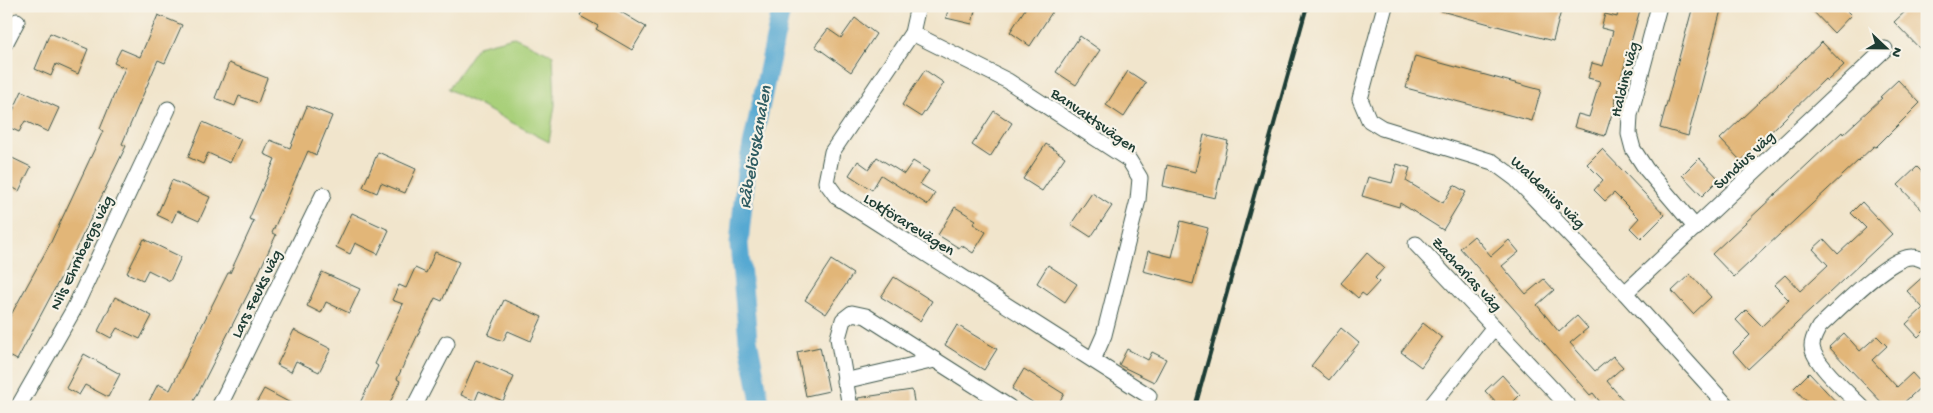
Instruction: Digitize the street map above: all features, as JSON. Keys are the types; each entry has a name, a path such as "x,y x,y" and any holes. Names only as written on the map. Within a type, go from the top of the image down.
{"street":[{"name":"Lokförarevägen","path":"918,6 912,33 832,152 826,182 837,197 1149,396"},
{"name":"Waldenius väg","path":"1385,6 1360,99 1369,120 1382,128 1493,162 1516,179 1625,293 1728,407"},
{"name":"Haldins väg","path":"1660,6 1630,115 1629,134 1633,149 1646,169 1696,228"},
{"path":"6,42 17,21"},
{"name":"Banvaktsvägen","path":"912,33 1008,81 1128,160 1140,178 1138,200 1104,335 1093,360"},
{"name":"Sundius väg","path":"1625,293 1885,49"},
{"name":"Nils Ehrnbergs väg","path":"18,407 74,309 168,109"},
{"name":"Lars Feuks väg","path":"219,407 323,195"},
{"name":"Zacharias väg","path":"1416,244 1569,407"},
{"path":"1862,407 1818,361 1812,347 1814,338 1819,327 1884,269 1898,260 1912,256 1927,262"},
{"path":"850,407 838,338 843,320 852,313 866,316 1009,407"},
{"name":"Zacharias väg","path":"1430,407 1494,327"},
{"path":"414,407 448,343"},
{"path":"844,381 936,360"}],"green space":[{"path":"514,37 553,55 555,105 549,142 448,89 478,46"}],"building":[{"path":"586,6 611,6 646,27 632,50 596,29 598,26 580,16"},
{"path":"949,6 976,6 972,24 946,18"},
{"path":"1027,6 1056,6 1030,46 1010,32"},
{"path":"1442,6 1545,6 1561,11 1553,41 1441,11"},
{"path":"1619,6 1641,6 1605,136 1574,127 1578,114 1589,117 1600,81 1588,78 1592,63 1603,66 1613,31 1601,28 1605,14 1617,17"},
{"path":"1693,6 1722,6 1688,136 1660,128"},
{"path":"1808,6 1842,6 1851,15 1834,33"},
{"path":"1911,6 1920,6 1927,13 1927,56 1894,22"},
{"path":"158,15 182,25 165,63 158,60 122,144 126,146 79,243 17,360 6,354 6,324 51,242 103,131 100,129 125,68 114,63 121,49 140,57"},
{"path":"855,18 876,34 851,72 815,46 828,29 841,38"},
{"path":"50,33 88,49 78,74 56,64 51,76 35,69"},
{"path":"1080,36 1100,50 1076,85 1056,72"},
{"path":"1822,42 1844,65 1827,81 1825,79 1741,161 1720,139"},
{"path":"1415,56 1541,90 1532,121 1406,88"},
{"path":"229,63 267,78 258,103 239,96 235,106 215,98"},
{"path":"925,70 944,83 921,117 902,105"},
{"path":"1128,71 1146,83 1124,117 1106,105"},
{"path":"1898,80 1920,103 1876,147 1874,146 1734,277 1712,254 1842,132 1843,134 1882,98 1880,97"},
{"path":"22,91 59,108 48,132 25,121 19,132 6,126"},
{"path":"307,106 332,116 316,155 308,151 272,233 276,235 191,407 146,407 158,384 170,390 228,273 230,273 254,221 249,219 275,159 264,154 270,140 290,148"},
{"path":"994,111 1012,123 990,157 972,145"},
{"path":"203,122 241,139 230,163 208,153 203,164 188,157"},
{"path":"1204,135 1228,141 1215,198 1163,186 1167,165 1195,172"},
{"path":"1046,144 1065,157 1042,191 1023,179"},
{"path":"1602,149 1665,215 1641,239 1630,228 1639,218 1614,193 1605,201 1594,190 1603,180 1587,164"},
{"path":"378,152 416,169 405,193 381,183 377,193 363,187"},
{"path":"6,155 31,167 19,191 6,184"},
{"path":"877,157 904,174 913,161 929,171 920,184 935,193 928,205 881,175 872,190 849,175 858,161 869,169"},
{"path":"1699,158 1719,179 1702,196 1682,175"},
{"path":"1397,164 1410,168 1406,181 1443,203 1454,185 1466,192 1443,230 1400,203 1399,207 1362,196 1368,177 1392,183"},
{"path":"1917,167 1927,177 1927,215 1898,185"},
{"path":"172,180 210,197 199,221 177,211 172,222 157,215"},
{"path":"1092,193 1112,206 1091,237 1071,224"},
{"path":"1862,202 1892,234 1748,369 1733,352 1750,335 1736,320 1746,310 1762,326 1789,300 1774,285 1785,275 1800,291 1828,265 1813,249 1824,239 1838,254 1866,228 1851,213"},
{"path":"955,207 976,220 973,224 986,232 973,253 961,245 959,248 938,235"},
{"path":"352,213 389,230 378,254 355,243 350,254 336,247"},
{"path":"1181,221 1208,228 1193,284 1143,271 1148,251 1172,257"},
{"path":"1474,236 1491,256 1509,240 1519,252 1502,266 1526,294 1544,279 1554,290 1537,305 1559,332 1577,316 1588,328 1570,343 1595,371 1613,356 1623,367 1607,381 1629,407 1604,407 1593,393 1590,395 1460,248"},
{"path":"144,239 181,257 170,281 148,270 143,280 127,273"},
{"path":"435,252 459,262 442,301 435,298 397,379 400,381 388,407 358,407 378,366 375,364 403,304 392,300 399,285 406,288 415,268 426,273"},
{"path":"1367,253 1384,268 1375,278 1379,282 1366,296 1362,293 1358,298 1341,283"},
{"path":"831,260 853,274 826,314 805,300"},
{"path":"1048,265 1077,284 1065,302 1037,283"},
{"path":"322,272 360,289 349,313 326,302 321,313 307,306"},
{"path":"1927,273 1927,328 1918,337 1906,324 1923,308 1907,291"},
{"path":"1690,274 1711,297 1693,314 1672,291"},
{"path":"894,277 932,301 920,321 881,297"},
{"path":"115,297 152,316 140,339 117,328 111,338 98,331"},
{"path":"504,300 542,317 531,341 508,331 503,341 488,335"},
{"path":"1423,323 1442,338 1421,367 1401,352"},
{"path":"957,325 997,349 984,370 945,345"},
{"path":"1341,328 1359,343 1329,380 1311,366"},
{"path":"294,330 331,349 319,372 296,361 291,372 277,365"},
{"path":"1844,333 1860,351 1877,336 1887,346 1872,360 1897,387 1912,373 1923,385 1899,407 1886,407 1829,347"},
{"path":"820,347 829,391 806,396 797,352"},
{"path":"1127,349 1148,360 1152,352 1166,359 1154,382 1119,365"},
{"path":"84,354 120,374 108,397 85,385 79,395 66,388"},
{"path":"476,360 514,377 503,401 479,391 475,401 461,395"},
{"path":"1024,369 1064,394 1056,407 1040,407 1012,389"},
{"path":"1809,373 1841,407 1812,407 1794,388"},
{"path":"1502,375 1520,395 1508,407 1500,407 1485,391"},
{"path":"264,389 298,407 254,407"},
{"path":"912,390 915,407 859,407 858,398"}],"waterway":[{"name":"Råbelövskanalen","path":"761,407 748,339 739,244 746,173 782,6"}],"railway":[{"path":"1195,407 1307,6"}]}
